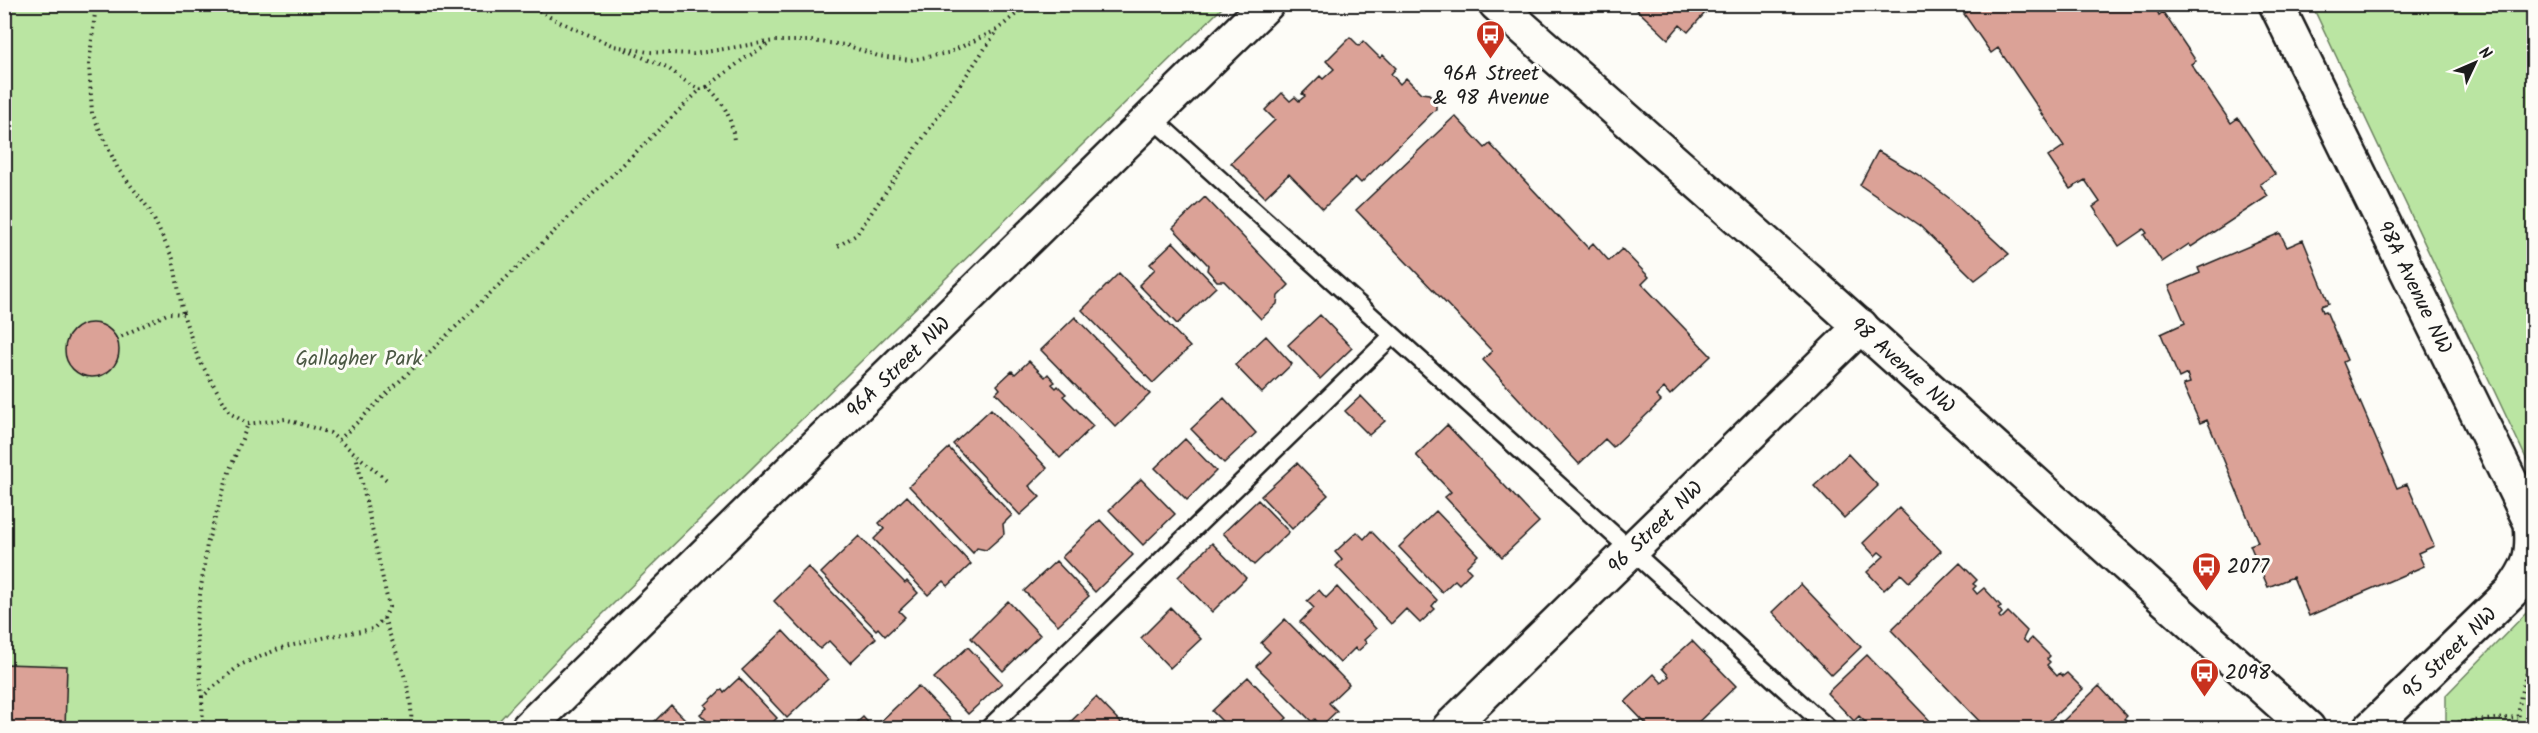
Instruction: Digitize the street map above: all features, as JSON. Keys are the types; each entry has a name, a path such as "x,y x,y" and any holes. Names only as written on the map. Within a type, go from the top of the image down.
{"street":[{"name":"96A Street NW","path":"534,726 1267,4"},
{"name":"98 Avenue NW","path":"1496,4 1861,326 2308,729"},
{"name":"98A Avenue NW","path":"2276,4 2531,523 2533,543 2529,566 2524,574"},
{"name":"96 Street NW","path":"1449,729 1861,326"},
{"name":"95 Street NW","path":"2371,729 2491,612 2524,574"}],"lane":[{"path":"1151,117 1392,336 1632,549 1828,729"},
{"path":"988,729 1392,336"}],"path":[{"path":"96,4 89,65 92,113 118,169 149,209 173,259 183,315 198,358 230,413 248,424 285,419 330,433 388,481"},
{"path":"529,4 553,19 614,46 648,58 669,69 692,86 701,89"},
{"path":"614,46 648,52 693,54 774,41 811,41 846,45 878,56 911,60 948,53 997,30 1028,4"},
{"path":"838,246 856,235 997,30"},
{"path":"339,440 701,89 774,41"},
{"path":"707,87 718,97 727,111 734,141"},
{"path":"116,339 169,313 183,315"},
{"path":"203,729 196,624 207,544 230,469 248,424"},
{"path":"202,697 240,665 281,648 332,636 373,630 384,618 389,607 356,454"},
{"path":"384,618 408,693 412,718 410,729"},
{"path":"2519,729 2518,717 2528,669 2534,657"},
{"path":"2435,729 2441,724 2518,717"}],"green space":[{"name":"Gallagher Park","path":"5,5 1225,5 562,654 492,728 5,728"},
{"path":"2312,5 2533,5 2533,473"},
{"path":"2533,606 2533,728 2446,728 2446,695"}],"building":[{"path":"1631,4 1713,4 1688,32 1680,25 1668,39"},
{"path":"1978,4 2154,4 2159,15 2163,12 2196,61 2191,64 2231,123 2238,118 2275,174 2260,184 2268,196 2191,247 2189,244 2162,262 2144,235 2147,233 2144,229 2119,246 2093,207 2100,202 2085,180 2070,189 2048,157 2064,146 1998,48 1991,53 1964,14"},
{"path":"1350,37 1359,46 1363,41 1380,58 1383,55 1396,68 1391,74 1400,84 1406,78 1421,93 1429,94 1436,101 1436,109 1361,183 1355,177 1323,209 1289,174 1265,197 1231,163 1275,120 1265,110 1282,93 1290,101 1295,97 1299,101 1305,96 1302,94 1320,76 1323,79 1334,69 1326,61"},
{"path":"1455,116 1485,148 1490,144 1588,248 1593,243 1609,261 1622,249 1649,277 1642,284 1711,356 1670,395 1664,388 1656,396 1661,401 1613,447 1605,439 1579,464 1483,360 1492,351 1356,210"},
{"path":"1878,151 1917,174 1949,198 2009,254 1975,280 1920,226 1860,185"},
{"path":"1205,197 1289,285 1278,296 1277,304 1261,319 1224,281 1217,281 1207,270 1208,265 1173,228"},
{"path":"2280,233 2287,247 2303,240 2329,303 2321,306 2323,312 2326,311 2347,360 2343,362 2397,488 2407,484 2434,546 2418,553 2424,566 2309,616 2293,577 2268,587 2250,545 2258,542 2207,420 2200,423 2183,385 2190,383 2187,374 2179,378 2161,334 2185,323 2169,286 2200,273 2198,268"},
{"path":"1173,242 1216,287 1177,324 1139,285 1155,269 1150,264"},
{"path":"1119,273 1190,347 1153,383 1082,310"},
{"path":"1320,315 1352,348 1320,379 1288,345"},
{"path":"1075,317 1150,394 1116,427 1041,350"},
{"path":"92,323 102,325 111,331 117,340 119,350 117,360 111,369 102,375 92,377 82,375 73,369 67,360 65,350 67,340 73,331 82,325"},
{"path":"1266,336 1292,364 1262,393 1235,365"},
{"path":"1029,361 1045,377 1048,374 1055,382 1052,384 1056,388 1058,386 1066,394 1063,396 1093,426 1060,458 996,393 1000,389 997,385 1012,371 1015,374"},
{"path":"1361,396 1385,421 1369,435 1345,411"},
{"path":"1224,398 1256,433 1224,463 1191,429"},
{"path":"991,409 1047,468 1029,486 1040,497 1020,515 953,444"},
{"path":"1447,425 1539,522 1502,557 1445,497 1451,492 1416,455"},
{"path":"1185,439 1216,471 1187,500 1155,468"},
{"path":"949,448 1012,515 1003,524 1004,534 986,550 977,548 973,553 909,486"},
{"path":"1848,454 1878,486 1844,518 1814,486"},
{"path":"1297,463 1328,495 1292,529 1261,496"},
{"path":"1141,479 1175,514 1143,545 1109,510"},
{"path":"907,496 971,564 948,586 943,581 928,595 874,539 884,529 879,523"},
{"path":"1258,500 1289,532 1254,565 1223,533"},
{"path":"1899,508 1941,551 1909,582 1901,574 1884,590 1867,572 1884,556 1879,552 1875,556 1863,543"},
{"path":"1436,511 1478,555 1466,567 1471,572 1459,584 1455,580 1442,592 1399,547"},
{"path":"1100,520 1133,555 1095,592 1062,557"},
{"path":"1371,531 1437,600 1432,606 1435,609 1420,623 1406,609 1391,624 1336,566 1342,560 1335,552 1357,532 1364,539"},
{"path":"859,536 905,583 907,581 918,593 899,611 905,617 885,636 878,628 876,630 821,573"},
{"path":"1212,543 1246,578 1212,612 1178,577"},
{"path":"1056,561 1089,596 1058,625 1024,591"},
{"path":"1960,563 1977,580 1973,584 1976,586 1973,589 1977,594 1984,588 2001,606 1998,608 2002,613 1999,616 2001,619 2008,612 2027,631 2023,639 2027,643 2032,638 2050,656 2047,659 2050,662 2047,665 2057,676 2060,673 2063,676 2067,673 2083,689 2042,728 1986,728 1891,630"},
{"path":"808,567 876,638 850,663 829,641 820,649 774,601"},
{"path":"1801,584 1861,647 1832,675 1772,612"},
{"path":"1337,587 1376,629 1364,640 1367,643 1358,651 1355,648 1340,663 1300,622 1314,608 1307,601 1319,590 1326,598"},
{"path":"1008,601 1040,635 1003,671 971,638"},
{"path":"1171,608 1201,639 1170,668 1141,638"},
{"path":"1285,619 1349,684 1329,703 1337,711 1321,726 1315,719 1312,722 1256,666 1270,652 1261,643"},
{"path":"783,631 828,679 787,718 742,670"},
{"path":"1692,641 1736,686 1692,728 1650,728 1625,702 1654,674 1662,683 1669,676 1662,668"},
{"path":"968,647 1002,683 968,714 934,678"},
{"path":"1867,655 1937,728 1871,728 1859,716 1854,721 1827,693"},
{"path":"4,664 67,666 65,728 4,728"},
{"path":"1248,677 1287,718 1276,728 1229,728 1212,711"},
{"path":"739,678 777,718 767,728 714,728 700,714 707,708 705,705 722,689 724,692"},
{"path":"918,686 955,724 951,728 889,728 881,721"},
{"path":"2099,686 2127,716 2124,719 2138,728 2064,728 2060,724"},
{"path":"1096,697 1126,728 1064,728"},
{"path":"671,705 694,728 648,728"},
{"path":"863,717 873,728 851,728"}],"place":[{"name":"96A Street & 98 Avenue","path":"1491,60"},
{"name":"2077","path":"2206,592"},
{"name":"2098","path":"2204,698"}]}
